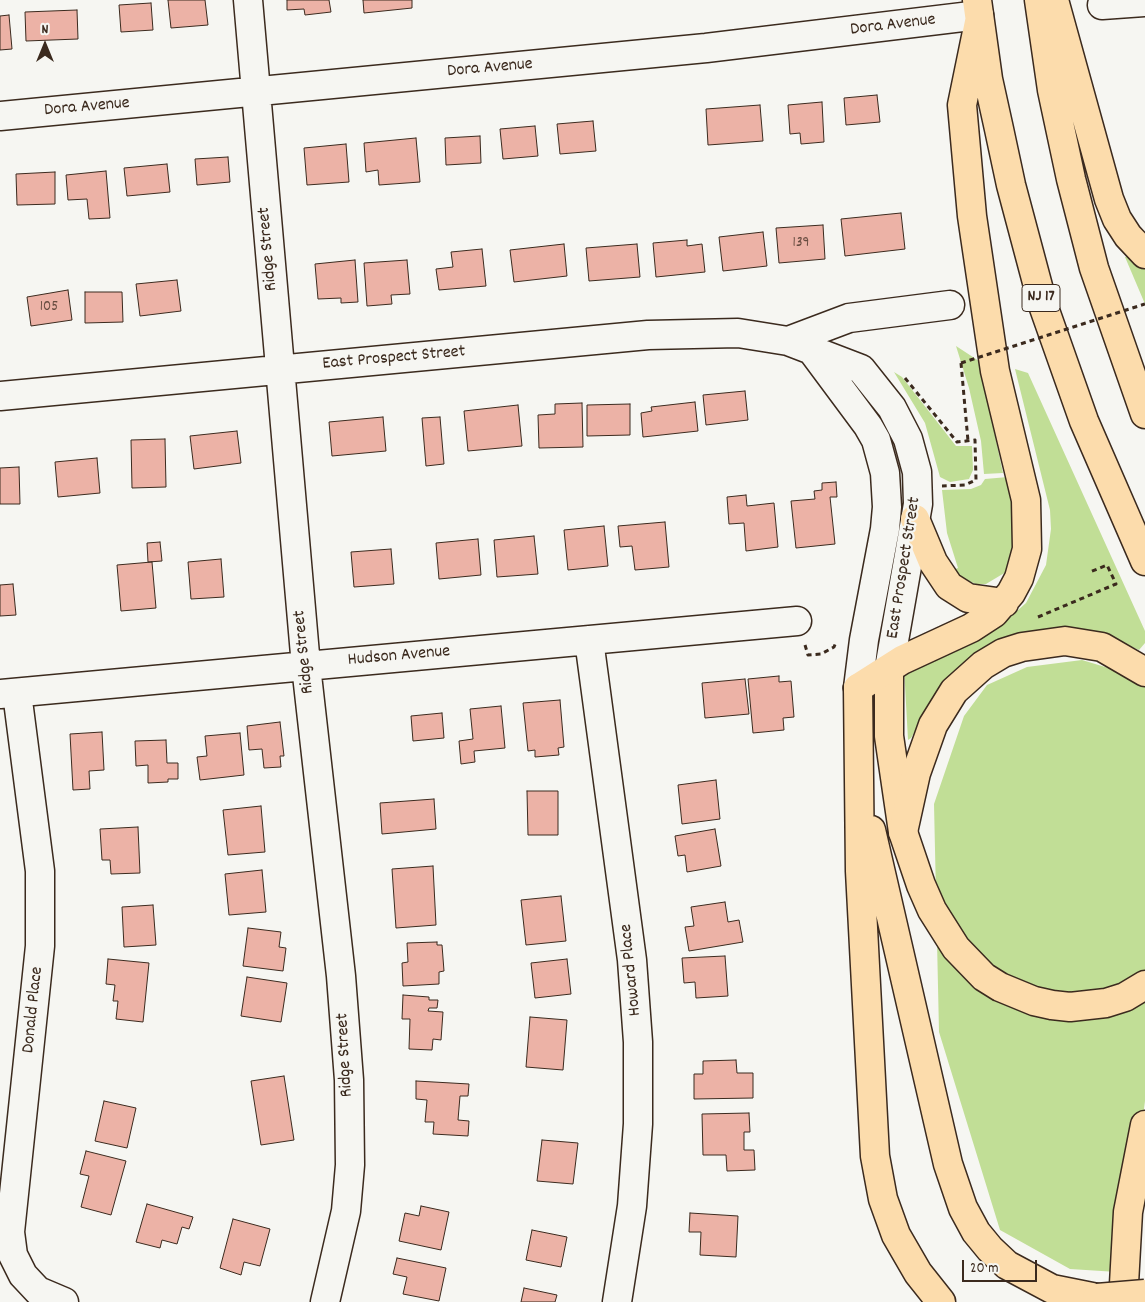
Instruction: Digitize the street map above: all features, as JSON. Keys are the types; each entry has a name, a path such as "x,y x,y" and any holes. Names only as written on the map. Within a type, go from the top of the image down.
{"main road":[{"path":"1039,0 1052,90 1073,188 1094,268 1123,357 1145,414"},
{"path":"1054,0 1108,199 1125,230 1145,254"},
{"path":"858,688 915,653 971,628 994,613 1004,603 1019,578 1027,550 1028,517 1023,484 992,355 972,216 962,105 979,12"},
{"name":"NJ 17","path":"979,12 988,79 1011,184 1043,305 1084,421 1145,561"},
{"path":"915,519 933,562 949,586 968,598 1004,603"},
{"path":"903,832 916,773 933,725 954,691 983,664 1003,653 1022,646 1065,641 1085,642 1102,647 1145,672"},
{"name":"East Prospect Street","path":"888,669 890,744 903,832 920,885 943,930 984,977 1000,987 1034,1001 1070,1007 1106,1003 1125,997 1145,985"},
{"name":"East Prospect Street","path":"858,688 857,735 861,788"},
{"path":"861,788 948,1164 963,1208 976,1232 1007,1265 1052,1288 1110,1300 1145,1294"},
{"path":"861,788 860,871 873,1134 878,1179 896,1235 918,1273 941,1302"},
{"path":"1110,1300 1145,1125"}],"street":[{"name":"Ridge Street","path":"248,0 306,666 341,976 349,1080 350,1166 346,1211 325,1302"},
{"path":"1102,5 1145,2"},
{"name":"Dora Avenue","path":"0,116 706,48 979,12"},
{"path":"788,341 849,318 950,305"},
{"name":"East Prospect Street","path":"0,396 648,335 738,333 754,334 788,341 861,369 892,408 908,439 917,472 918,497 888,669"},
{"name":"East Prospect Street","path":"813,352 868,426 876,440 885,473 885,529 864,640 858,688"},
{"name":"Hudson Avenue","path":"8,693 797,621"},
{"name":"Howard Place","path":"589,640 632,960 638,1042 638,1124 632,1206 617,1302"},
{"name":"Donald Place","path":"8,693 40,871 40,946 10,1232 13,1255 23,1275 38,1291 64,1302"}],"path":[{"path":"937,486 972,483 978,476 975,440 968,441 961,363 1145,304"},
{"path":"797,621 808,655 821,654 834,647 840,636 864,640"}],"green space":[{"path":"1131,255 1145,265 1145,304 1125,257"},
{"path":"956,346 979,361 1003,473 984,474 981,441 969,388"},
{"path":"1015,369 1028,373 1145,631 1145,643 1139,650 1107,636 1073,628 1038,631 1005,641 928,708 908,740 904,667 1000,626 1026,603 1046,565 1051,529 1050,510"},
{"path":"894,372 902,377 956,446 972,446 973,470 969,479 950,482 940,477 925,423"},
{"path":"1008,477 1013,483 1017,539 1006,572 986,584 976,584 960,577 953,570 958,568 947,533 942,490 971,489 981,485 985,479"},
{"path":"1082,660 1145,679 1145,1101 1139,1145 1133,1273 1070,1269 1000,1230 939,1032 934,804 964,716 987,685 1027,667"}],"building":[{"path":"168,0 205,0 208,25 171,28"},
{"path":"287,0 329,0 331,12 305,15 304,9 287,10"},
{"path":"363,0 412,0 412,8 364,13"},
{"path":"151,3 153,30 121,32 119,5"},
{"path":"77,10 78,39 26,41 25,12"},
{"path":"9,15 12,49 0,50 0,16"},
{"path":"877,95 880,122 846,125 844,98"},
{"path":"822,102 824,142 801,144 800,133 790,134 788,105"},
{"path":"760,105 763,141 708,145 706,109"},
{"path":"593,121 596,151 560,154 557,124"},
{"path":"535,126 538,156 503,159 500,129"},
{"path":"480,136 481,163 446,165 445,138"},
{"path":"416,138 420,182 379,185 378,170 366,172 364,143"},
{"path":"346,144 349,182 307,185 304,148"},
{"path":"228,157 230,182 197,185 195,159"},
{"path":"167,164 170,192 127,196 124,168"},
{"path":"106,171 110,218 89,219 87,199 68,200 66,175"},
{"path":"55,172 55,204 17,205 16,174"},
{"path":"901,213 905,249 845,256 841,219"},
{"path":"823,225 825,259 779,263 776,228"},
{"path":"763,232 767,266 723,271 719,237"},
{"path":"687,240 687,246 702,244 705,272 656,277 653,243"},
{"path":"564,244 567,276 514,282 510,250"},
{"path":"637,244 640,277 589,281 586,248"},
{"path":"482,249 486,286 439,290 436,269 453,267 451,252"},
{"path":"355,260 358,302 341,303 341,298 318,299 315,264"},
{"path":"407,260 410,294 391,295 392,304 367,306 364,263"},
{"path":"177,280 181,311 140,316 136,284"},
{"path":"68,290 72,320 31,326 27,297"},
{"path":"85,292 122,292 123,322 85,323"},
{"path":"745,391 748,420 706,425 703,395"},
{"path":"695,402 698,431 643,437 641,413 652,411 651,407"},
{"path":"582,403 583,447 539,448 538,415 555,414 555,404"},
{"path":"630,404 630,435 587,436 587,405"},
{"path":"518,405 522,446 468,451 464,411"},
{"path":"383,417 386,451 332,456 329,422"},
{"path":"440,417 444,464 426,466 422,418"},
{"path":"237,431 241,463 194,469 190,436"},
{"path":"165,439 166,487 132,488 131,440"},
{"path":"97,458 100,493 58,497 55,462"},
{"path":"19,467 20,504 0,504 0,468"},
{"path":"836,482 837,497 830,497 835,544 796,548 791,501 815,499 814,491 822,490 822,483"},
{"path":"746,495 747,506 774,503 778,547 746,551 744,523 729,524 727,497"},
{"path":"665,522 669,567 635,570 632,546 620,547 618,526"},
{"path":"604,526 608,566 568,570 564,530"},
{"path":"534,536 538,574 497,577 494,540"},
{"path":"478,539 481,575 439,579 436,543"},
{"path":"160,542 162,561 148,562 147,543"},
{"path":"391,549 394,584 354,587 351,552"},
{"path":"221,559 224,597 191,599 188,562"},
{"path":"152,562 156,608 121,611 117,565"},
{"path":"13,584 16,615 0,616 0,585"},
{"path":"779,676 779,682 791,681 794,717 783,718 784,730 753,733 748,679"},
{"path":"745,679 749,714 705,718 702,683"},
{"path":"560,700 564,747 558,748 559,755 535,757 535,750 528,751 523,703"},
{"path":"501,706 505,748 474,751 475,762 461,764 459,741 473,739 470,709"},
{"path":"442,713 444,738 413,741 411,716"},
{"path":"280,722 284,756 280,756 281,767 264,768 262,749 249,750 247,726"},
{"path":"102,732 104,770 89,771 90,789 73,790 70,734"},
{"path":"240,733 244,775 200,780 197,757 207,756 205,736"},
{"path":"166,740 167,763 178,763 178,779 168,779 168,782 148,783 148,765 136,766 135,741"},
{"path":"716,780 720,819 682,824 678,785"},
{"path":"527,791 558,791 558,835 528,835"},
{"path":"434,799 436,829 382,834 380,803"},
{"path":"261,806 265,852 228,855 223,810"},
{"path":"138,827 140,873 111,874 110,860 102,860 100,829"},
{"path":"715,829 721,866 687,872 685,855 678,856 675,836"},
{"path":"433,866 436,925 396,928 392,869"},
{"path":"262,870 266,912 229,915 225,874"},
{"path":"561,896 566,941 526,945 521,900"},
{"path":"725,902 728,922 739,920 743,942 689,951 685,927 694,926 691,907"},
{"path":"153,905 156,945 124,947 122,907"},
{"path":"248,928 281,932 279,947 286,948 283,971 243,966"},
{"path":"437,942 437,945 442,945 444,971 439,972 439,984 403,986 402,963 408,962 407,943"},
{"path":"725,956 728,996 696,998 695,982 684,983 682,958"},
{"path":"108,959 149,963 143,1022 116,1019 118,1001 113,1001 115,985 106,984"},
{"path":"567,959 571,994 535,998 531,963"},
{"path":"247,977 287,983 281,1022 241,1016"},
{"path":"403,995 429,997 429,1000 438,1000 437,1008 429,1008 428,1011 443,1012 441,1040 433,1039 432,1050 409,1049 410,1019 402,1019"},
{"path":"530,1017 567,1020 563,1070 526,1067"},
{"path":"736,1060 737,1073 753,1073 753,1098 694,1099 694,1074 703,1074 703,1061"},
{"path":"284,1076 294,1140 261,1145 251,1081"},
{"path":"416,1081 469,1084 468,1096 460,1096 458,1120 469,1121 468,1136 433,1134 434,1122 425,1122 427,1100 416,1099"},
{"path":"104,1101 136,1108 127,1148 95,1141"},
{"path":"749,1113 750,1132 744,1132 744,1150 754,1150 755,1170 727,1171 726,1155 703,1155 702,1114"},
{"path":"542,1140 578,1143 573,1184 537,1181"},
{"path":"86,1151 126,1161 111,1215 81,1207 89,1176 80,1174"},
{"path":"147,1204 193,1217 189,1229 182,1227 177,1244 162,1240 160,1248 136,1242"},
{"path":"421,1206 449,1212 441,1250 399,1241 405,1213 419,1216"},
{"path":"690,1213 738,1216 736,1257 700,1255 701,1232 689,1232"},
{"path":"233,1219 270,1229 260,1266 244,1262 241,1275 220,1268"},
{"path":"532,1230 567,1237 561,1267 526,1260"},
{"path":"397,1258 446,1268 439,1301 403,1294 407,1277 393,1274"},
{"path":"524,1288 557,1295 555,1302 521,1302"}]}
